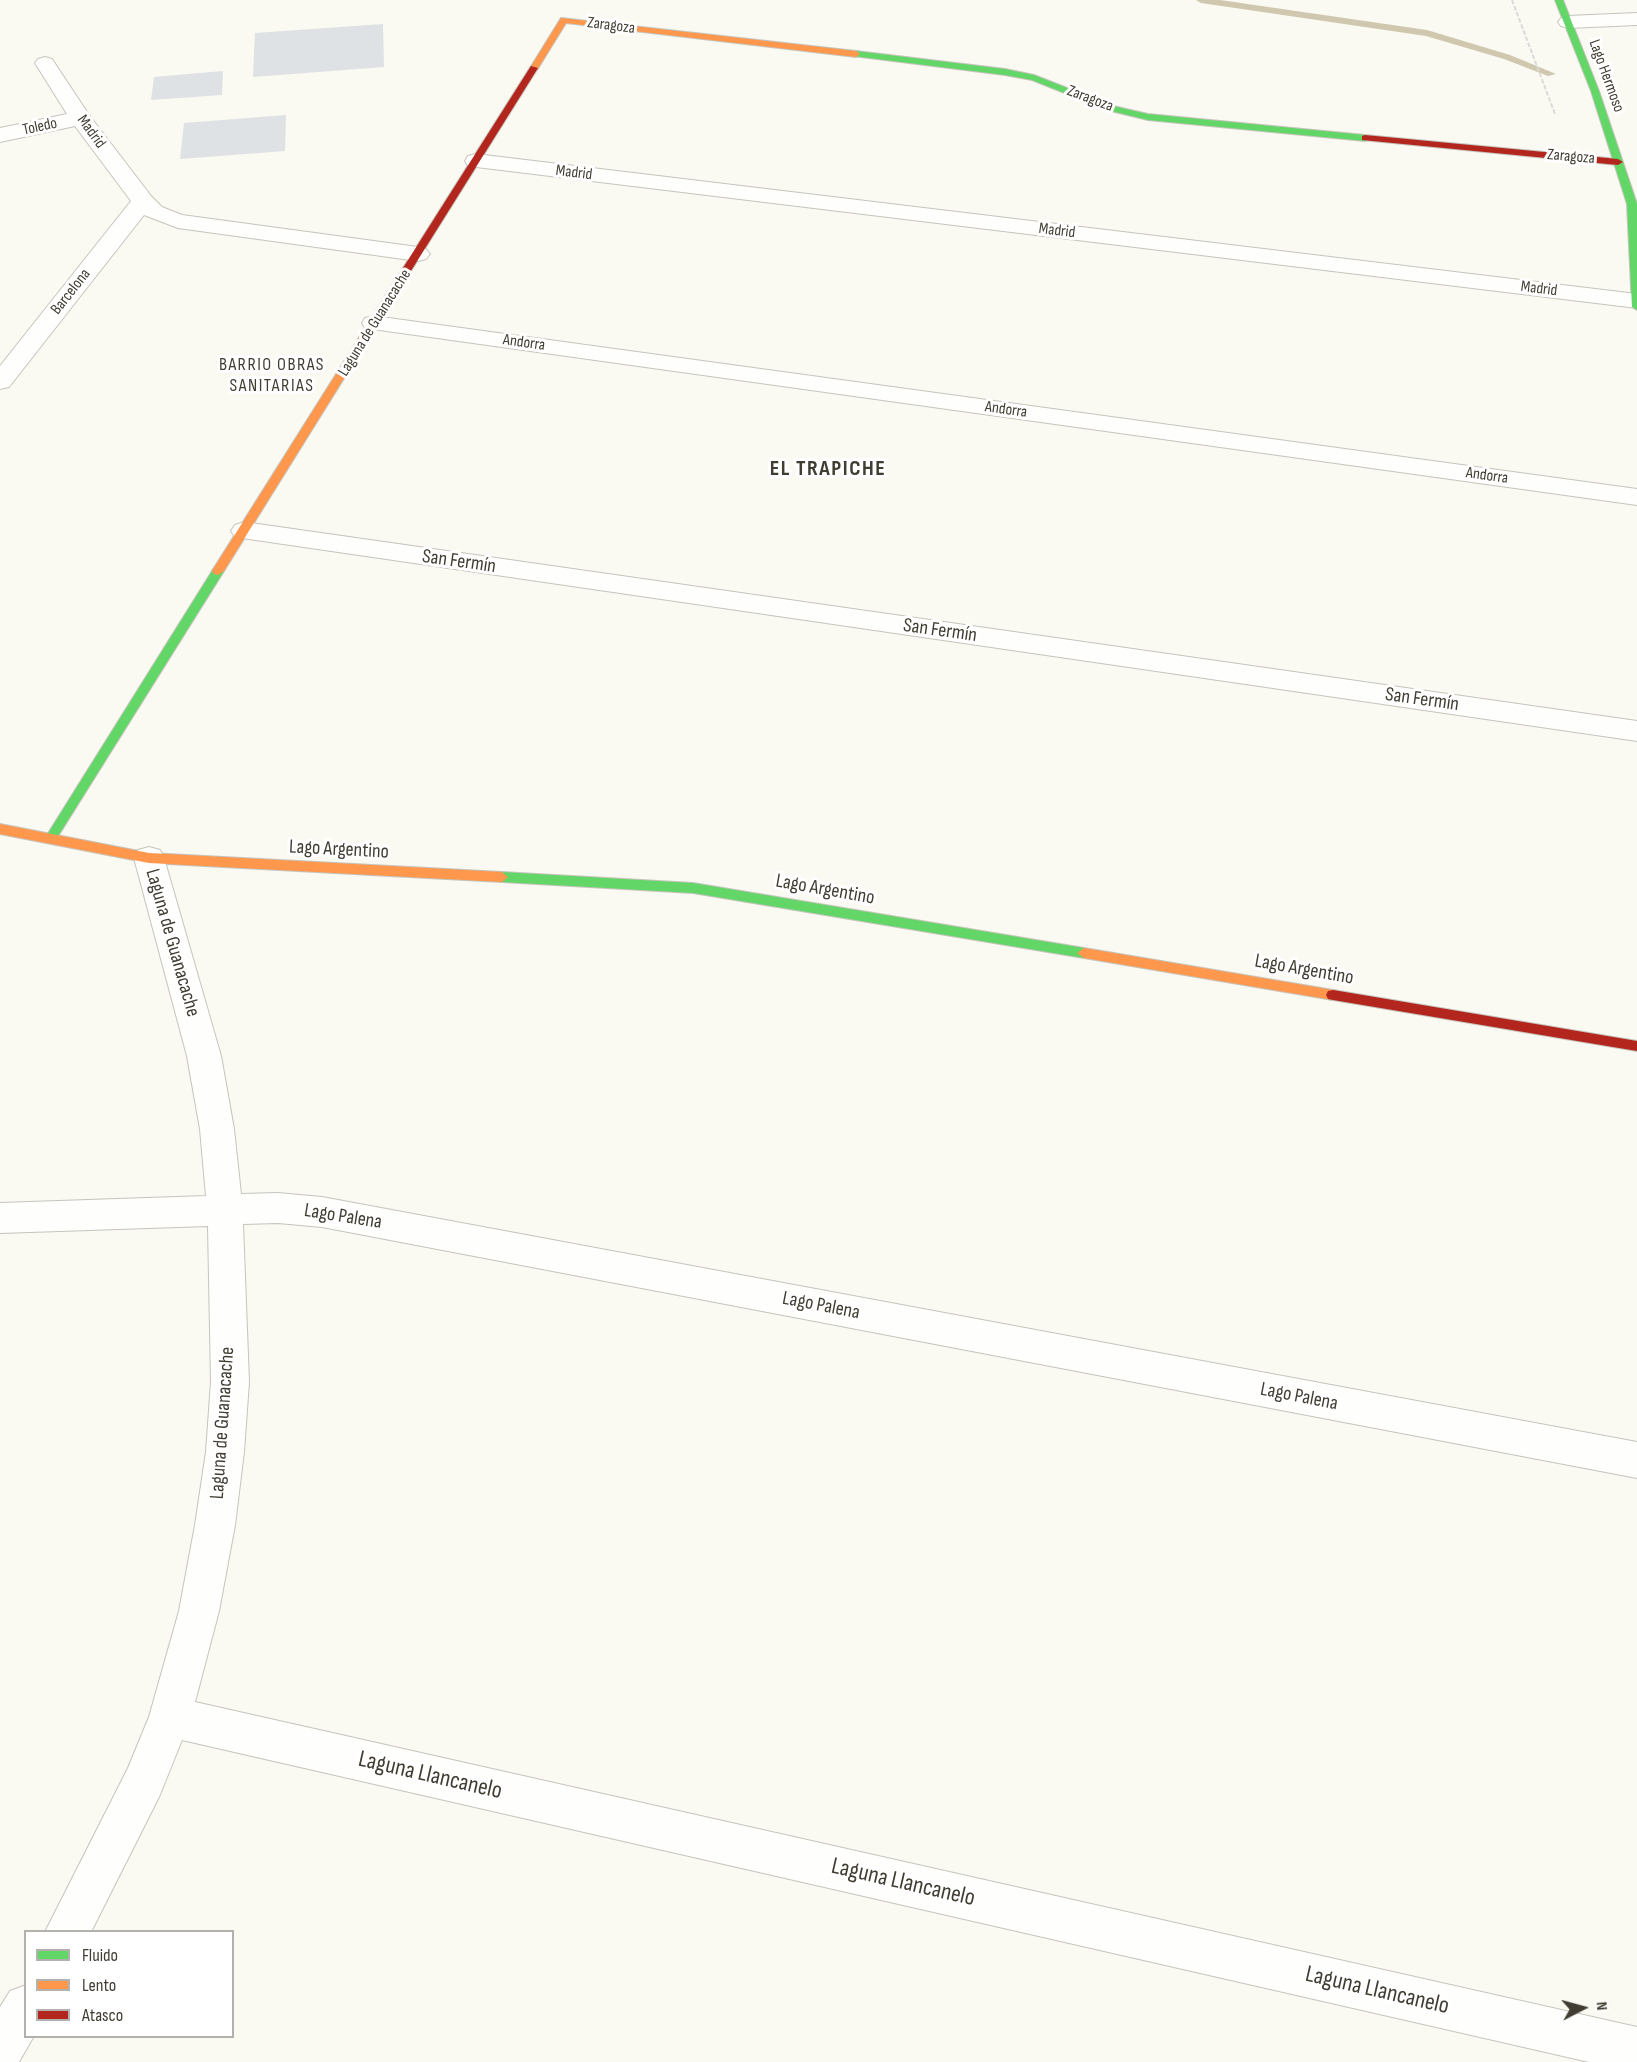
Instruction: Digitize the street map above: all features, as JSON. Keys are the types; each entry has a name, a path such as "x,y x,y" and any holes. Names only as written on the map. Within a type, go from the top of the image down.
{"street":[{"name":"Lago Hermoso","path":"1559,0 1595,91 1634,205 1637,307"},
{"path":"1568,22 1637,19"},
{"name":"Laguna de Guanacache","path":"51,838 564,21"},
{"name":"Zaragoza","path":"564,21 1005,72 1034,78 1110,108 1148,117 1618,162"},
{"name":"Madrid","path":"45,63 80,118 143,201 154,212 178,221 418,254"},
{"name":"Toledo","path":"0,135 80,118"},
{"name":"Madrid","path":"476,161 1637,301"},
{"name":"Barcelona","path":"0,382 143,201"},
{"name":"Andorra","path":"374,323 1637,497"},
{"name":"San Fermín","path":"244,531 1637,731"},
{"name":"Lago Argentino","path":"0,829 149,858 693,888 1637,1046"},
{"name":"Laguna de Guanacache","path":"68,1930 144,1782 170,1717 199,1611 215,1525 225,1452 230,1382 225,1209 217,1129 204,1056 149,858"},
{"name":"Lago Palena","path":"0,1218 278,1208 322,1212 1637,1460"},
{"name":"Laguna Llancanelo","path":"170,1717 1637,2050"},
{"path":"0,2050 24,2010"}],"path":[{"path":"1512,0 1555,114"}],"building":[{"path":"383,24 384,67 253,77 255,33"},
{"path":"223,71 222,95 151,100 154,77"},
{"path":"286,115 285,151 180,159 184,123"}],"waterway":[{"path":"1201,0 1427,33 1507,57 1551,74"}],"traffic: fast":[{"path":"1559,0 1595,91 1632,204 1637,307"},
{"path":"856,54 1005,72 1034,78 1110,108 1148,117 1365,138"},
{"path":"51,838 218,571"},
{"path":"502,877 693,888 1084,953"}],"traffic: slow":[{"path":"534,68 564,20 856,54"},
{"path":"218,571 394,290"},
{"path":"0,829 149,858 502,877"},
{"path":"1084,953 1333,995"}],"traffic: jam":[{"path":"394,290 534,68"},
{"path":"1365,138 1618,162"},
{"path":"1333,995 1637,1046"}],"district":[{"name":"BARRIO OBRAS SANITARIAS","path":"272,376"},
{"name":"EL TRAPICHE","path":"828,469"}]}
